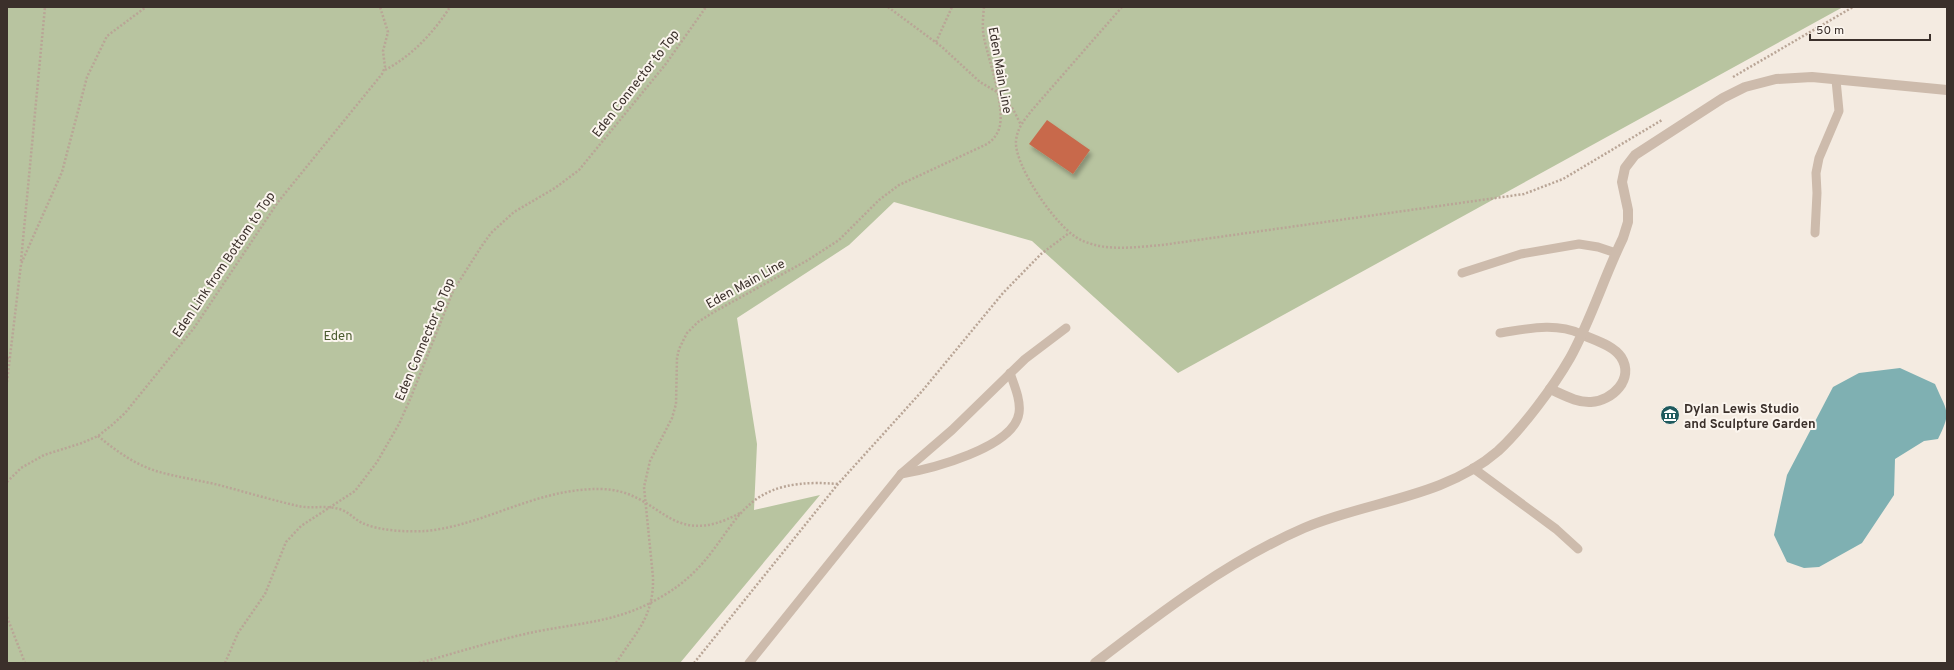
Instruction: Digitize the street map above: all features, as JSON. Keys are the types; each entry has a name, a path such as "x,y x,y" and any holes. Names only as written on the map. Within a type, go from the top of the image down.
{"street":[{"path":"1095,663 1178,600 1268,546 1321,521 1418,493 1473,468 1496,452 1510,439 1550,388 1569,359 1581,334 1628,222 1628,210 1622,182 1625,168 1635,156 1723,98 1745,87 1776,79 1796,77 1947,90"},
{"path":"1550,388 1578,401 1590,402 1602,400 1616,392 1625,379 1625,367 1621,357 1611,348 1581,334"}],"lane":[{"path":"1815,233 1817,193 1816,173 1819,158 1839,110 1836,80"},
{"path":"1462,273 1521,254 1579,244 1598,247 1616,253"},
{"path":"1500,333 1553,327 1570,329 1581,334"},
{"path":"749,663 901,474 952,430 1043,344 1066,328"},
{"path":"901,474 954,461 984,448 1003,437 1014,425 1019,413 1018,402 1010,374"},
{"path":"1473,468 1556,529 1578,549"}],"path":[{"path":"7,382 11,359 21,264 45,7"},
{"path":"21,264 62,172 87,77 107,36 146,7"},
{"path":"380,7 388,32 383,51 384,70 398,62 416,47 441,21 450,7"},
{"name":"Eden Connector to Top","path":"225,663 238,633 265,594 286,542 297,529 355,491 377,462 399,424 453,291 468,264 492,233 514,212 556,188 579,170 665,64 706,7"},
{"path":"888,7 936,42 975,78 997,92 1013,109 1021,125"},
{"path":"936,42 952,7"},
{"name":"Eden Main Line","path":"616,663 636,636 651,602 653,576 644,487 650,461 672,418 676,404 677,358 679,349 687,333 698,322 714,312 808,260 839,240 879,200 899,185 990,142 995,136 999,126 997,92 984,36 984,7"},
{"path":"1122,7 1021,125 1017,133 1016,147 1024,171 1032,186 1069,233 1080,240 1106,247 1121,248 1162,246 1524,194 1563,179 1663,120"},
{"path":"1728,80 1853,7"},
{"name":"Eden Link from Bottom to Top","path":"7,482 21,468 44,455 82,443 98,436 125,413 194,328 278,202 321,147 354,110 384,70"},
{"path":"694,663 838,484 923,390 1003,293 1041,254 1069,233"},
{"path":"7,358 11,359"},
{"path":"98,436 131,459 154,470 299,506 344,510 362,523 387,529 414,531 460,524 527,501 576,490 609,489 632,496 674,520 694,527 715,524 740,513"},
{"path":"419,663 518,636 602,621 651,602 666,595 691,576 702,565 740,513 762,494 782,486 813,482 838,484"},
{"path":"7,617 25,663"}],"green space":[{"name":"Eden","path":"7,7 1843,7 1178,373 1032,241 894,202 849,245 737,318 757,444 754,510 820,495 680,663 7,663"}],"water":[{"path":"1900,368 1935,384 1945,406 1946,412 1945,423 1938,439 1924,441 1895,459 1894,495 1862,543 1819,567 1804,568 1787,562 1774,535 1787,475 1833,387 1859,373"}],"building":[{"path":"1047,120 1090,150 1073,174 1029,144"}],"place":[{"name":"Dylan Lewis Studio and Sculpture Garden","path":"1670,415"}]}
